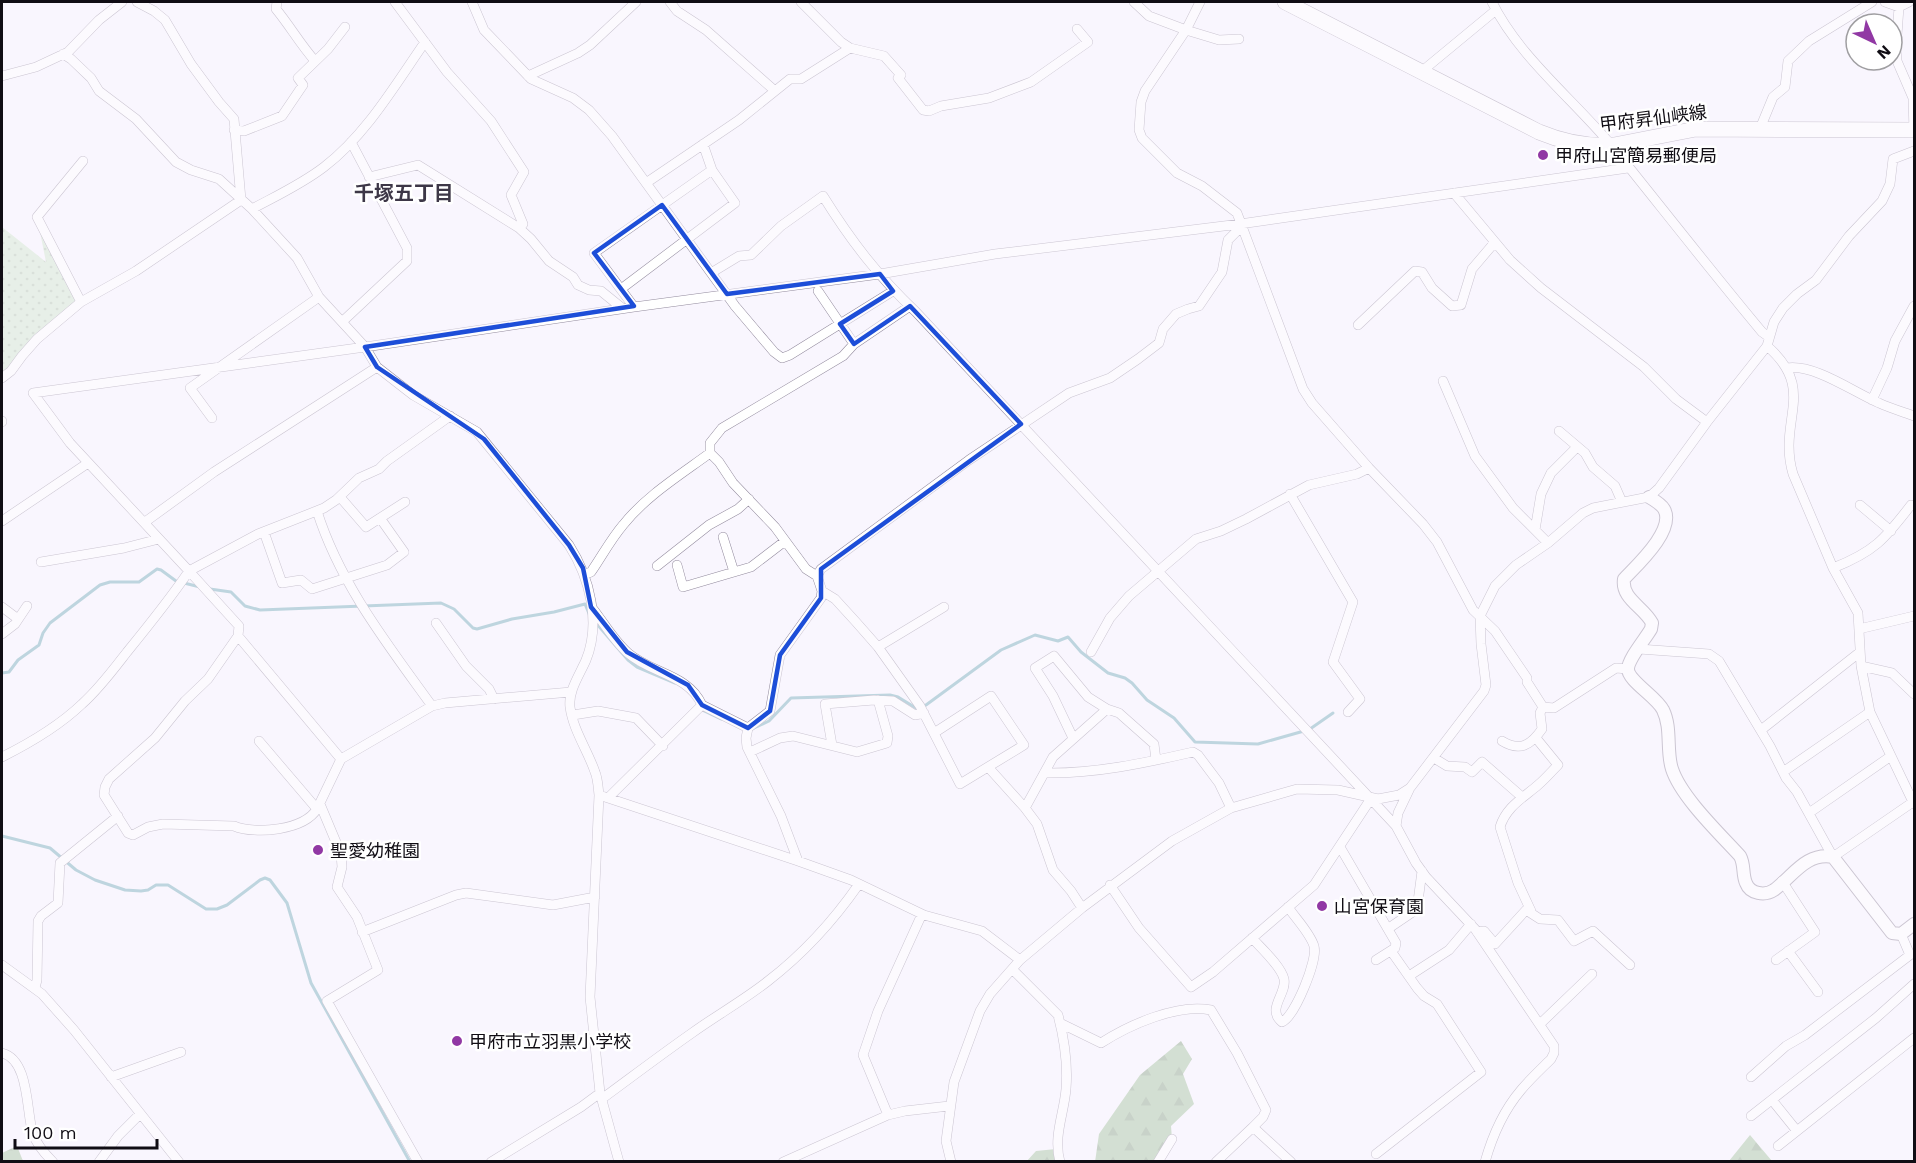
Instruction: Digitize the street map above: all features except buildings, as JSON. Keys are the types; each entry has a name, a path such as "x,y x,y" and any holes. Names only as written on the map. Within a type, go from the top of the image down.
{"main road":[{"name":"甲府昇仙峡線","path":"1285,2 1558,140 1602,146 1696,129 1914,131"}],"street":[{"path":"2,76 36,67 68,52 99,20 122,2"},
{"path":"140,2 165,20 191,64 234,119 241,200"},
{"path":"278,2 276,9 287,22 299,43 315,61"},
{"path":"395,2 447,72 490,121 524,172 511,195 523,224 519,228"},
{"path":"472,2 484,30 528,76 544,87 573,98 589,110 612,136 727,294 774,352 782,358 893,291"},
{"path":"528,76 590,45 636,2"},
{"path":"669,2 677,11 706,30 774,90"},
{"path":"801,2 850,48 884,56 901,75 898,78 923,110 929,111 941,106 989,98 1031,82 1088,42 1077,29"},
{"path":"1134,2 1149,16 1186,30 1219,40 1239,39"},
{"path":"1200,2 1186,30 1141,102 1139,130 1142,138 1177,173 1202,186 1237,213 1303,389 1312,403 1437,542 1473,610 1495,631 1527,678 1527,682 1543,707"},
{"path":"1759,131 1773,97 1785,87 1788,61 1809,41 1872,2"},
{"path":"1884,2 1899,7 1909,2"},
{"path":"1421,72 1494,6 1516,41 1611,145 1762,332 1787,368 1794,390 1788,435 1788,459 1833,568 1858,613 1861,666 1870,712 1891,756 1910,784 1914,803 1833,857 1818,856 1811,860 1782,881 1774,890 1760,894 1753,891 1746,883 1740,856 1694,803 1674,775 1664,712 1654,698 1630,676 1628,669 1631,661 1651,629 1652,623 1623,587 1624,579 1649,552 1665,528 1664,508 1649,497"},
{"path":"1899,7 1897,61 1914,98 1914,131"},
{"path":"234,130 244,131 282,117 303,85 298,78 328,49 345,27"},
{"path":"252,209 305,180 351,142 425,42"},
{"path":"646,183 739,120 790,79 801,79 850,48"},
{"path":"63,54 91,78 99,91 136,119 176,162 191,170 219,179 252,209 297,258 319,297 365,347 378,367 413,394 477,432 570,545 577,557 584,575 593,621 591,646 572,692 570,706 604,796 595,897 590,997 602,1096 619,1161"},
{"path":"343,321 407,261 407,248 351,142"},
{"path":"621,289 735,202 712,170 703,144"},
{"path":"1396,826 1398,813 1410,788 1484,691 1486,685 1480,616 1495,585 1516,565 1548,543 1583,513 1593,508 1649,497 1659,488 1768,341 1774,322 1783,308 1816,279 1849,236 1882,201 1890,184 1893,159 1914,151"},
{"path":"81,302 38,217 83,161"},
{"path":"369,177 418,165 519,228 531,238 549,261 573,277 578,285 589,290 601,291 622,308"},
{"path":"572,692 432,706 341,759 313,815 301,824 244,830 234,826 163,824 148,827 133,835 128,832 104,795 109,779 155,738 185,701 208,679 238,636 239,626 70,443 33,393 365,347 622,308 880,274 995,254 1240,225 1628,168"},
{"path":"634,307 594,253 712,170"},
{"path":"1454,192 1510,260 1541,288 1644,368 1676,399 1707,422"},
{"path":"711,273 739,256 750,255 781,225 823,196 858,251 893,291 1022,424 1396,826 1422,871 1478,932 1554,1046 1551,1059 1510,1105 1490,1143 1485,1161"},
{"path":"2,378 11,371 37,339 81,302 136,271 241,200"},
{"path":"817,576 820,569 828,562 969,460 1069,393 1110,378 1159,343 1163,329 1176,314 1199,306 1222,272 1228,240 1240,225"},
{"path":"1358,326 1415,272 1422,272 1432,288 1452,306 1461,305 1472,269 1495,242"},
{"path":"818,291 854,344"},
{"path":"212,418 190,388 319,297"},
{"path":"798,861 781,816 747,747 746,738 748,728 770,711 780,655 821,598 822,591 817,576 806,569 710,453 710,443 722,428 843,356 854,344 910,306"},
{"path":"1872,400 1887,368 1895,341 1914,306"},
{"path":"1787,368 1797,366 1817,373 1872,400 1914,416"},
{"path":"145,522 214,472 378,367"},
{"path":"1443,381 1475,456 1513,508 1548,543"},
{"path":"2,757 42,734 81,705 98,688 189,571 237,544 317,512 340,497 359,478 379,469 450,416"},
{"path":"1559,431 1585,453 1593,467 1615,486 1622,502"},
{"path":"1535,530 1541,494 1551,473 1577,447"},
{"path":"584,575 591,572 622,526 638,509 680,474 710,453"},
{"path":"2,521 88,463"},
{"path":"1091,652 1110,618 1130,596 1196,539 1221,531 1309,485 1357,474 1369,468"},
{"path":"1290,494 1353,602 1333,662 1360,699 1348,712"},
{"path":"340,497 366,527 405,502"},
{"path":"657,566 710,525 738,509 748,499"},
{"path":"1860,505 1891,531"},
{"path":"1833,568 1866,554 1882,542 1911,505"},
{"path":"317,512 322,528 346,578 367,614 432,706"},
{"path":"264,532 282,583 300,580 312,589 387,564 404,552 380,518"},
{"path":"723,537 734,572"},
{"path":"41,562 124,548 159,539"},
{"path":"677,565 683,587 752,567 785,541"},
{"path":"822,591 835,599 878,647 924,713 934,733 960,784 1024,746 992,696 934,733"},
{"path":"2,634 18,619 27,606"},
{"path":"2,607 18,619"},
{"path":"591,607 627,652 640,662 688,685 702,705 748,728"},
{"path":"878,647 944,608"},
{"path":"1859,629 1914,616"},
{"path":"436,623 466,666 489,689 494,699"},
{"path":"238,636 341,759"},
{"path":"1639,649 1709,654 1714,657 1722,665 1761,730 1833,857 1892,933 1901,934 1914,924"},
{"path":"1761,730 1860,652"},
{"path":"1073,738 1053,696 1035,668 1054,656 1088,698 1119,713 1154,744 1156,760"},
{"path":"1861,666 1892,673 1914,694"},
{"path":"1543,707 1554,708 1616,668 1628,669"},
{"path":"750,752 780,738 793,736 857,752 887,743 888,736 878,700"},
{"path":"832,745 825,704 893,701 915,715 924,713"},
{"path":"604,796 663,746 702,705"},
{"path":"1502,741 1515,748 1526,746 1536,738 1542,729 1540,713 1543,707"},
{"path":"1025,808 1053,757 1107,709"},
{"path":"573,715 598,711 636,718 663,746"},
{"path":"1783,772 1870,712"},
{"path":"1536,738 1558,765 1511,807 1502,819 1500,827 1518,884 1531,911 1540,919 1558,920 1574,941 1593,931 1630,965"},
{"path":"259,741 318,806 341,854 342,867 337,887 357,917 378,970 327,1001 418,1161"},
{"path":"1044,773 1072,774 1193,752 1198,754 1219,783 1231,808"},
{"path":"1809,813 1891,756"},
{"path":"1434,758 1447,766 1465,767 1472,772 1482,762 1522,797"},
{"path":"988,767 1037,824 1053,870 1082,908"},
{"path":"951,1161 946,1141 949,1106 954,1082 980,1011 990,994 1020,960 1110,885 1172,841 1231,808 1297,789 1338,790 1378,799 1398,795 1410,788"},
{"path":"604,796 798,861 859,884 922,914 982,931 1020,960"},
{"path":"1110,885 1139,928 1191,987 1213,972 1314,885 1340,847 1368,797"},
{"path":"35,988 38,980 38,921 58,903 60,863 67,855 118,816"},
{"path":"1340,847 1396,943 1395,948 1376,960"},
{"path":"1389,928 1417,909 1422,871"},
{"path":"1776,960 1815,932 1782,881"},
{"path":"491,1161 602,1096 769,981 798,956 844,906 859,884"},
{"path":"362,932 466,893 553,904 595,897"},
{"path":"1252,938 1281,971 1285,981 1276,1013 1282,1022 1286,1021 1306,983 1315,951 1314,943 1288,907"},
{"path":"1478,932 1484,931 1495,944 1523,912 1531,911"},
{"path":"888,1115 863,1055 878,1011 922,914"},
{"path":"1408,976 1449,950 1471,924"},
{"path":"1751,1077 1786,1046 1805,1035 1910,955 1901,934"},
{"path":"1376,1154 1480,1072 1437,1004 1424,996 1391,951"},
{"path":"1788,951 1818,992"},
{"path":"2,965 35,988 74,1030 179,1161"},
{"path":"1012,969 1058,1015 1066,1064 1066,1088 1056,1149 1060,1161"},
{"path":"1540,1024 1592,974"},
{"path":"1752,1116 1876,1018 1914,984"},
{"path":"1060,1023 1101,1043 1119,1031 1169,1011 1200,1008 1211,1010 1237,1053 1266,1110 1263,1117 1216,1161"},
{"path":"1778,1146 1914,1038"},
{"path":"111,1077 181,1052"},
{"path":"2,1053 7,1054 13,1060 23,1079 28,1096 33,1134 39,1146 53,1161"},
{"path":"1772,1100 1797,1131"},
{"path":"783,1161 888,1115 949,1106"},
{"path":"99,1161 118,1136 140,1114"},
{"path":"1253,1127 1291,1161"},
{"path":"1158,1161 1172,1139"}],"highlighted area":[{"path":"662,205 727,294 880,274 893,291 840,324 854,344 910,306 1021,424 821,569 821,598 780,655 770,711 748,728 702,705 688,685 627,652 591,607 583,568 569,545 484,439 377,367 365,347 634,306 594,253"}],"green space":[{"path":"37,217 81,302 37,339 11,371 2,373 2,227 46,262"},
{"path":"1181,1041 1192,1059 1183,1074 1194,1104 1171,1126 1172,1139 1158,1161 1095,1162 1099,1134 1140,1075"},
{"path":"1750,1135 1772,1161 1729,1161"},
{"path":"17,1146 23,1161 2,1161 2,1153"},
{"path":"1056,1149 1060,1162 1026,1162 1036,1151"}],"waterway":[{"path":"2,673 9,672 18,660 39,645 50,623 100,585 110,582 139,582 157,569 176,581 200,587"},
{"path":"210,589 231,592 245,606 260,610 441,603 454,609 473,628 477,629 512,619 585,604 590,616"},
{"path":"596,623 628,660 637,667 675,683"},
{"path":"752,729 769,721 791,698 890,695 916,708 926,705 1001,650 1035,635 1058,641 1068,637 1081,652 1108,673 1125,678 1132,683 1147,700 1174,718 1195,742 1258,744 1304,731"},
{"path":"700,709 721,719"},
{"path":"1310,729 1333,713"},
{"path":"2,836 50,848 76,870 95,880 125,890 141,891 156,885 168,885 206,909 217,909 227,905 260,880 265,878 270,880 287,903 311,983 410,1162"}],"place":[{"name":"甲府山宮簡易郵便局","path":"1543,155"},
{"name":"聖愛幼稚園","path":"318,850"},
{"name":"山宮保育園","path":"1322,906"},
{"name":"甲府市立羽黒小学校","path":"457,1041"}],"district":[{"name":"千塚五丁目","path":"404,193"}]}
